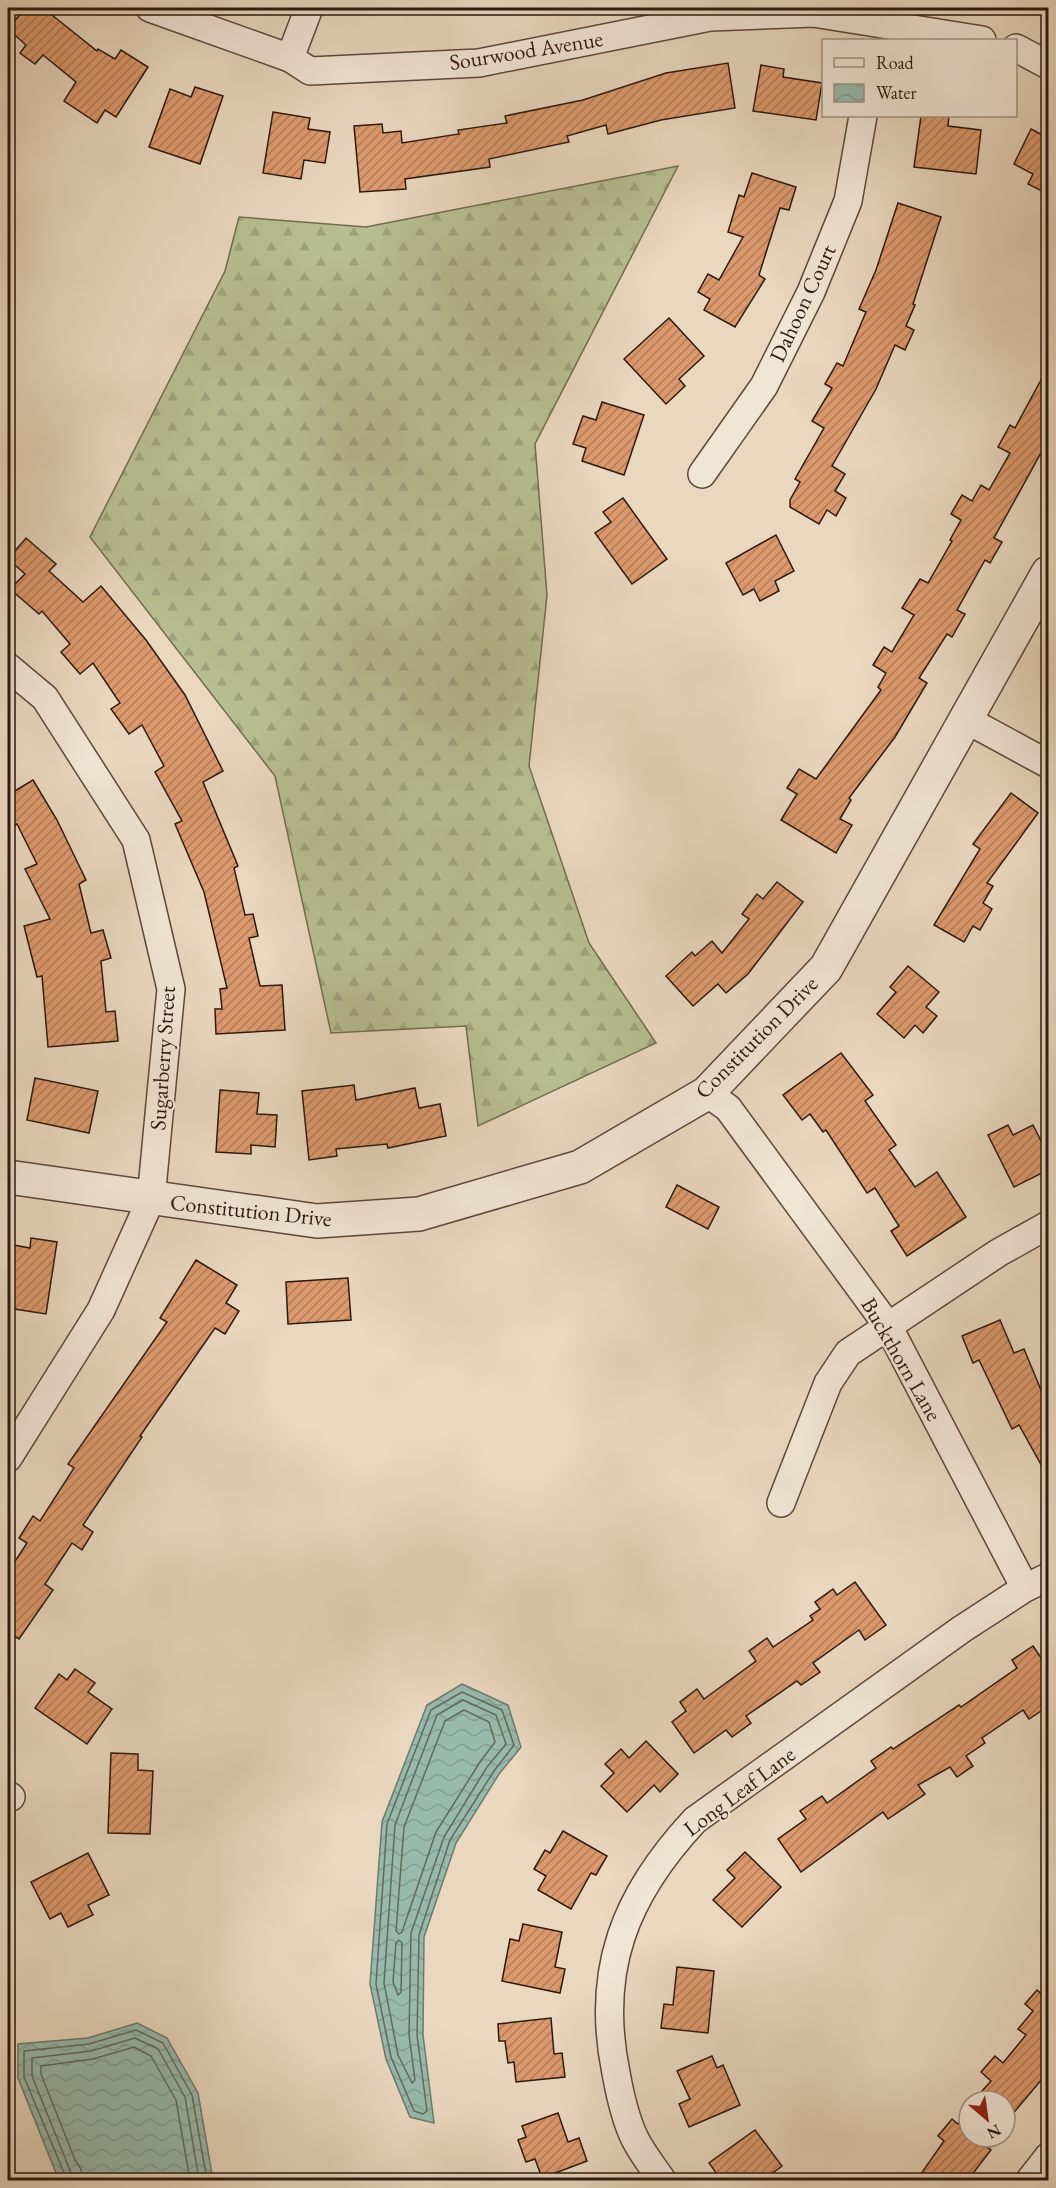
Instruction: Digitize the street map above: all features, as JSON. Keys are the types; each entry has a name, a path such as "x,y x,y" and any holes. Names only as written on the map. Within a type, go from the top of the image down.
{"street":[{"name":"Sourwood Avenue","path":"150,8 290,58 310,72 479,63 710,17 813,13 877,32 969,39"},
{"path":"290,58 309,8"},
{"path":"1017,49 1048,65"},
{"name":"Dahoon Court","path":"702,474 764,386 811,292 848,201 863,117"},
{"name":"Constitution Drive","path":"8,1177 317,1221 419,1214 580,1167 706,1093 826,968 968,720 1048,573"},
{"name":"Sugarberry Street","path":"8,668 45,699 136,840 171,989 151,1199 101,1310 8,1458"},
{"path":"968,720 1048,764"},
{"name":"Buckthorn Lane","path":"706,1093 728,1108 888,1326 1037,1582"},
{"path":"781,1503 828,1383 848,1353 998,1253 1048,1224"},
{"name":"Long Leaf Lane","path":"662,2181 635,2138 620,2095 609,2040 609,1987 621,1937 639,1894 664,1853 695,1820 953,1636 1037,1582"},
{"path":"1030,2181 1048,2157"}],"green space":[{"path":"678,166 535,444 547,595 529,766 589,943 656,1043 478,1126 466,1026 331,1033 275,776 90,537 225,271 239,217 366,227"}],"water":[{"path":"462,1684 508,1705 521,1747 499,1774 456,1843 424,1937 423,2035 434,2123 410,2117 386,2059 370,1984 382,1822 427,1705"},
{"path":"137,2023 167,2038 198,2093 213,2180 63,2180 56,2173 18,2078 18,2044 88,2038"}],"building":[{"path":"25,8 58,8 52,15 97,51 98,49 115,59 121,50 148,67 116,117 105,110 97,123 64,101 76,82 43,55 35,64 20,53 26,45 8,29"},
{"path":"728,63 735,108 661,120 608,134 606,125 567,136 569,142 489,159 490,167 405,179 406,189 360,192 354,126 382,124 383,133 401,131 402,143 459,134 458,130 507,123 505,116 583,100 666,73"},
{"path":"761,65 784,69 783,77 822,83 816,120 753,111"},
{"path":"195,87 223,96 200,164 149,147 170,89 191,97"},
{"path":"273,112 310,118 308,129 330,132 325,163 304,160 301,179 263,173"},
{"path":"921,117 949,117 948,126 981,130 976,174 914,167"},
{"path":"1031,129 1048,138 1048,194 1028,184 1033,174 1014,164"},
{"path":"752,173 796,187 789,210 780,208 759,275 765,279 735,327 704,310 710,299 698,292 708,274 719,280 743,237 728,232 739,195 744,197"},
{"path":"898,203 941,217 913,304 915,305 906,326 914,330 905,350 895,345 876,389 832,466 845,474 835,491 846,498 836,516 827,510 819,524 790,507 790,500 800,482 795,479 824,428 812,421 832,388 825,384 837,363 843,366 866,312 859,309 876,270"},
{"path":"669,318 704,356 679,379 685,386 666,404 624,359"},
{"path":"1048,367 1048,440 994,538 1002,542 990,563 985,560 957,610 965,614 952,637 947,634 919,678 927,683 895,737 849,798 851,800 840,819 852,825 836,853 781,820 797,794 787,788 799,769 816,779 881,690 878,687 886,673 873,665 884,647 892,652 914,615 902,608 920,579 928,583 952,541 950,540 961,520 951,514 962,495 972,501 981,485 989,490 1010,453 998,447 1010,425 1015,428"},
{"path":"602,402 644,415 624,475 582,461 586,448 573,444 583,416 596,420"},
{"path":"623,498 667,559 632,584 595,533 611,522 603,512"},
{"path":"776,535 794,571 775,581 779,591 760,601 754,589 743,595 726,563"},
{"path":"26,538 56,564 49,571 83,602 101,586 146,640 185,695 223,771 203,782 238,866 234,868 245,915 253,914 258,936 249,938 260,986 282,985 285,1030 216,1034 215,1009 222,1009 220,989 227,988 204,892 175,824 182,821 155,772 164,766 142,725 129,734 111,709 120,703 93,663 80,674 61,652 70,644 42,611 39,614 10,589 25,574 8,559"},
{"path":"33,780 57,820 86,880 79,884 91,933 103,930 111,958 101,961 106,1012 115,1011 118,1041 48,1047 42,976 37,977 24,926 50,919 25,869 37,864 17,824 8,829 8,795"},
{"path":"1011,793 1038,813 987,883 993,886 983,903 992,909 980,930 973,926 964,942 934,925 980,849 973,844"},
{"path":"777,882 803,902 748,974 726,993 718,984 693,1006 666,976 692,952 695,956 712,941 722,953 749,919 742,914 757,894 763,899"},
{"path":"908,966 939,992 926,1007 937,1016 923,1033 915,1025 904,1038 877,1014 896,992 890,987"},
{"path":"841,1053 873,1095 865,1101 896,1145 889,1150 915,1187 937,1172 966,1217 907,1256 891,1231 899,1226 875,1188 867,1193 826,1130 823,1132 810,1114 802,1120 783,1095"},
{"path":"35,1078 98,1091 89,1133 27,1120"},
{"path":"354,1085 356,1100 415,1088 419,1108 440,1104 446,1136 388,1148 387,1144 336,1149 337,1156 309,1160 302,1091"},
{"path":"220,1090 259,1093 257,1114 277,1115 275,1147 251,1145 251,1154 216,1152"},
{"path":"1008,1125 1013,1135 1033,1125 1048,1155 1048,1170 1014,1187 988,1135"},
{"path":"677,1185 719,1207 708,1229 666,1207"},
{"path":"31,1238 57,1242 46,1314 8,1308 8,1244 30,1248"},
{"path":"196,1260 237,1285 226,1303 239,1311 225,1334 215,1328 140,1436 142,1437 83,1525 93,1532 82,1550 72,1543 45,1584 53,1590 19,1639 8,1632 8,1572 27,1543 19,1538 33,1516 40,1521 74,1468 68,1464 167,1322 160,1318"},
{"path":"348,1278 351,1320 288,1324 286,1282"},
{"path":"1000,1320 1014,1353 1024,1349 1048,1407 1048,1477 1019,1425 1012,1429 979,1360 973,1363 962,1336"},
{"path":"855,1582 886,1625 865,1640 859,1630 813,1663 820,1672 801,1685 797,1681 746,1716 751,1723 732,1737 726,1730 694,1753 672,1722 686,1711 680,1702 697,1689 704,1699 756,1661 749,1651 767,1638 773,1647 813,1620 810,1616 820,1609 815,1602 833,1589 837,1595"},
{"path":"1033,1646 1048,1668 1048,1693 1041,1698 1047,1707 1029,1719 1023,1710 982,1738 985,1743 966,1756 973,1766 957,1777 950,1767 918,1785 925,1794 888,1819 883,1812 801,1872 778,1839 806,1819 800,1811 822,1796 827,1803 876,1768 871,1761 959,1705 961,1707 1017,1668 1012,1660"},
{"path":"75,1669 95,1683 88,1692 112,1709 87,1744 35,1708 59,1674 67,1680"},
{"path":"646,1741 678,1774 660,1792 654,1785 627,1812 601,1786 614,1773 605,1764 621,1749 629,1758"},
{"path":"111,1753 138,1754 138,1770 153,1771 150,1834 108,1833"},
{"path":"563,1831 607,1856 596,1875 591,1873 571,1909 538,1890 546,1876 534,1869 545,1850 550,1853"},
{"path":"745,1852 781,1887 742,1927 713,1900 735,1878 727,1870"},
{"path":"88,1853 109,1895 88,1905 93,1915 68,1927 61,1913 50,1919 31,1882"},
{"path":"523,1924 562,1932 555,1967 565,1969 560,1993 502,1981 510,1939 519,1941"},
{"path":"677,1967 714,1971 708,2033 661,2028 664,2004 673,2005"},
{"path":"1037,1990 1045,1997 1048,1992 1048,2072 1017,2109 1017,2089 984,2089 991,2081 981,2072 995,2056 1003,2063 1026,2035 1018,2029 1033,2011 1025,2004"},
{"path":"551,2018 554,2054 562,2053 565,2077 516,2082 514,2062 508,2063 505,2041 499,2041 498,2024"},
{"path":"712,2056 717,2068 723,2065 740,2105 689,2127 679,2104 690,2099 677,2071"},
{"path":"558,2113 568,2142 579,2138 587,2161 542,2178 535,2159 526,2162 518,2140 526,2137 522,2126"},
{"path":"952,2119 957,2123 957,2149 991,2150 967,2181 916,2181 944,2141 938,2136"},
{"path":"755,2130 782,2166 762,2181 722,2181 709,2163"}]}
